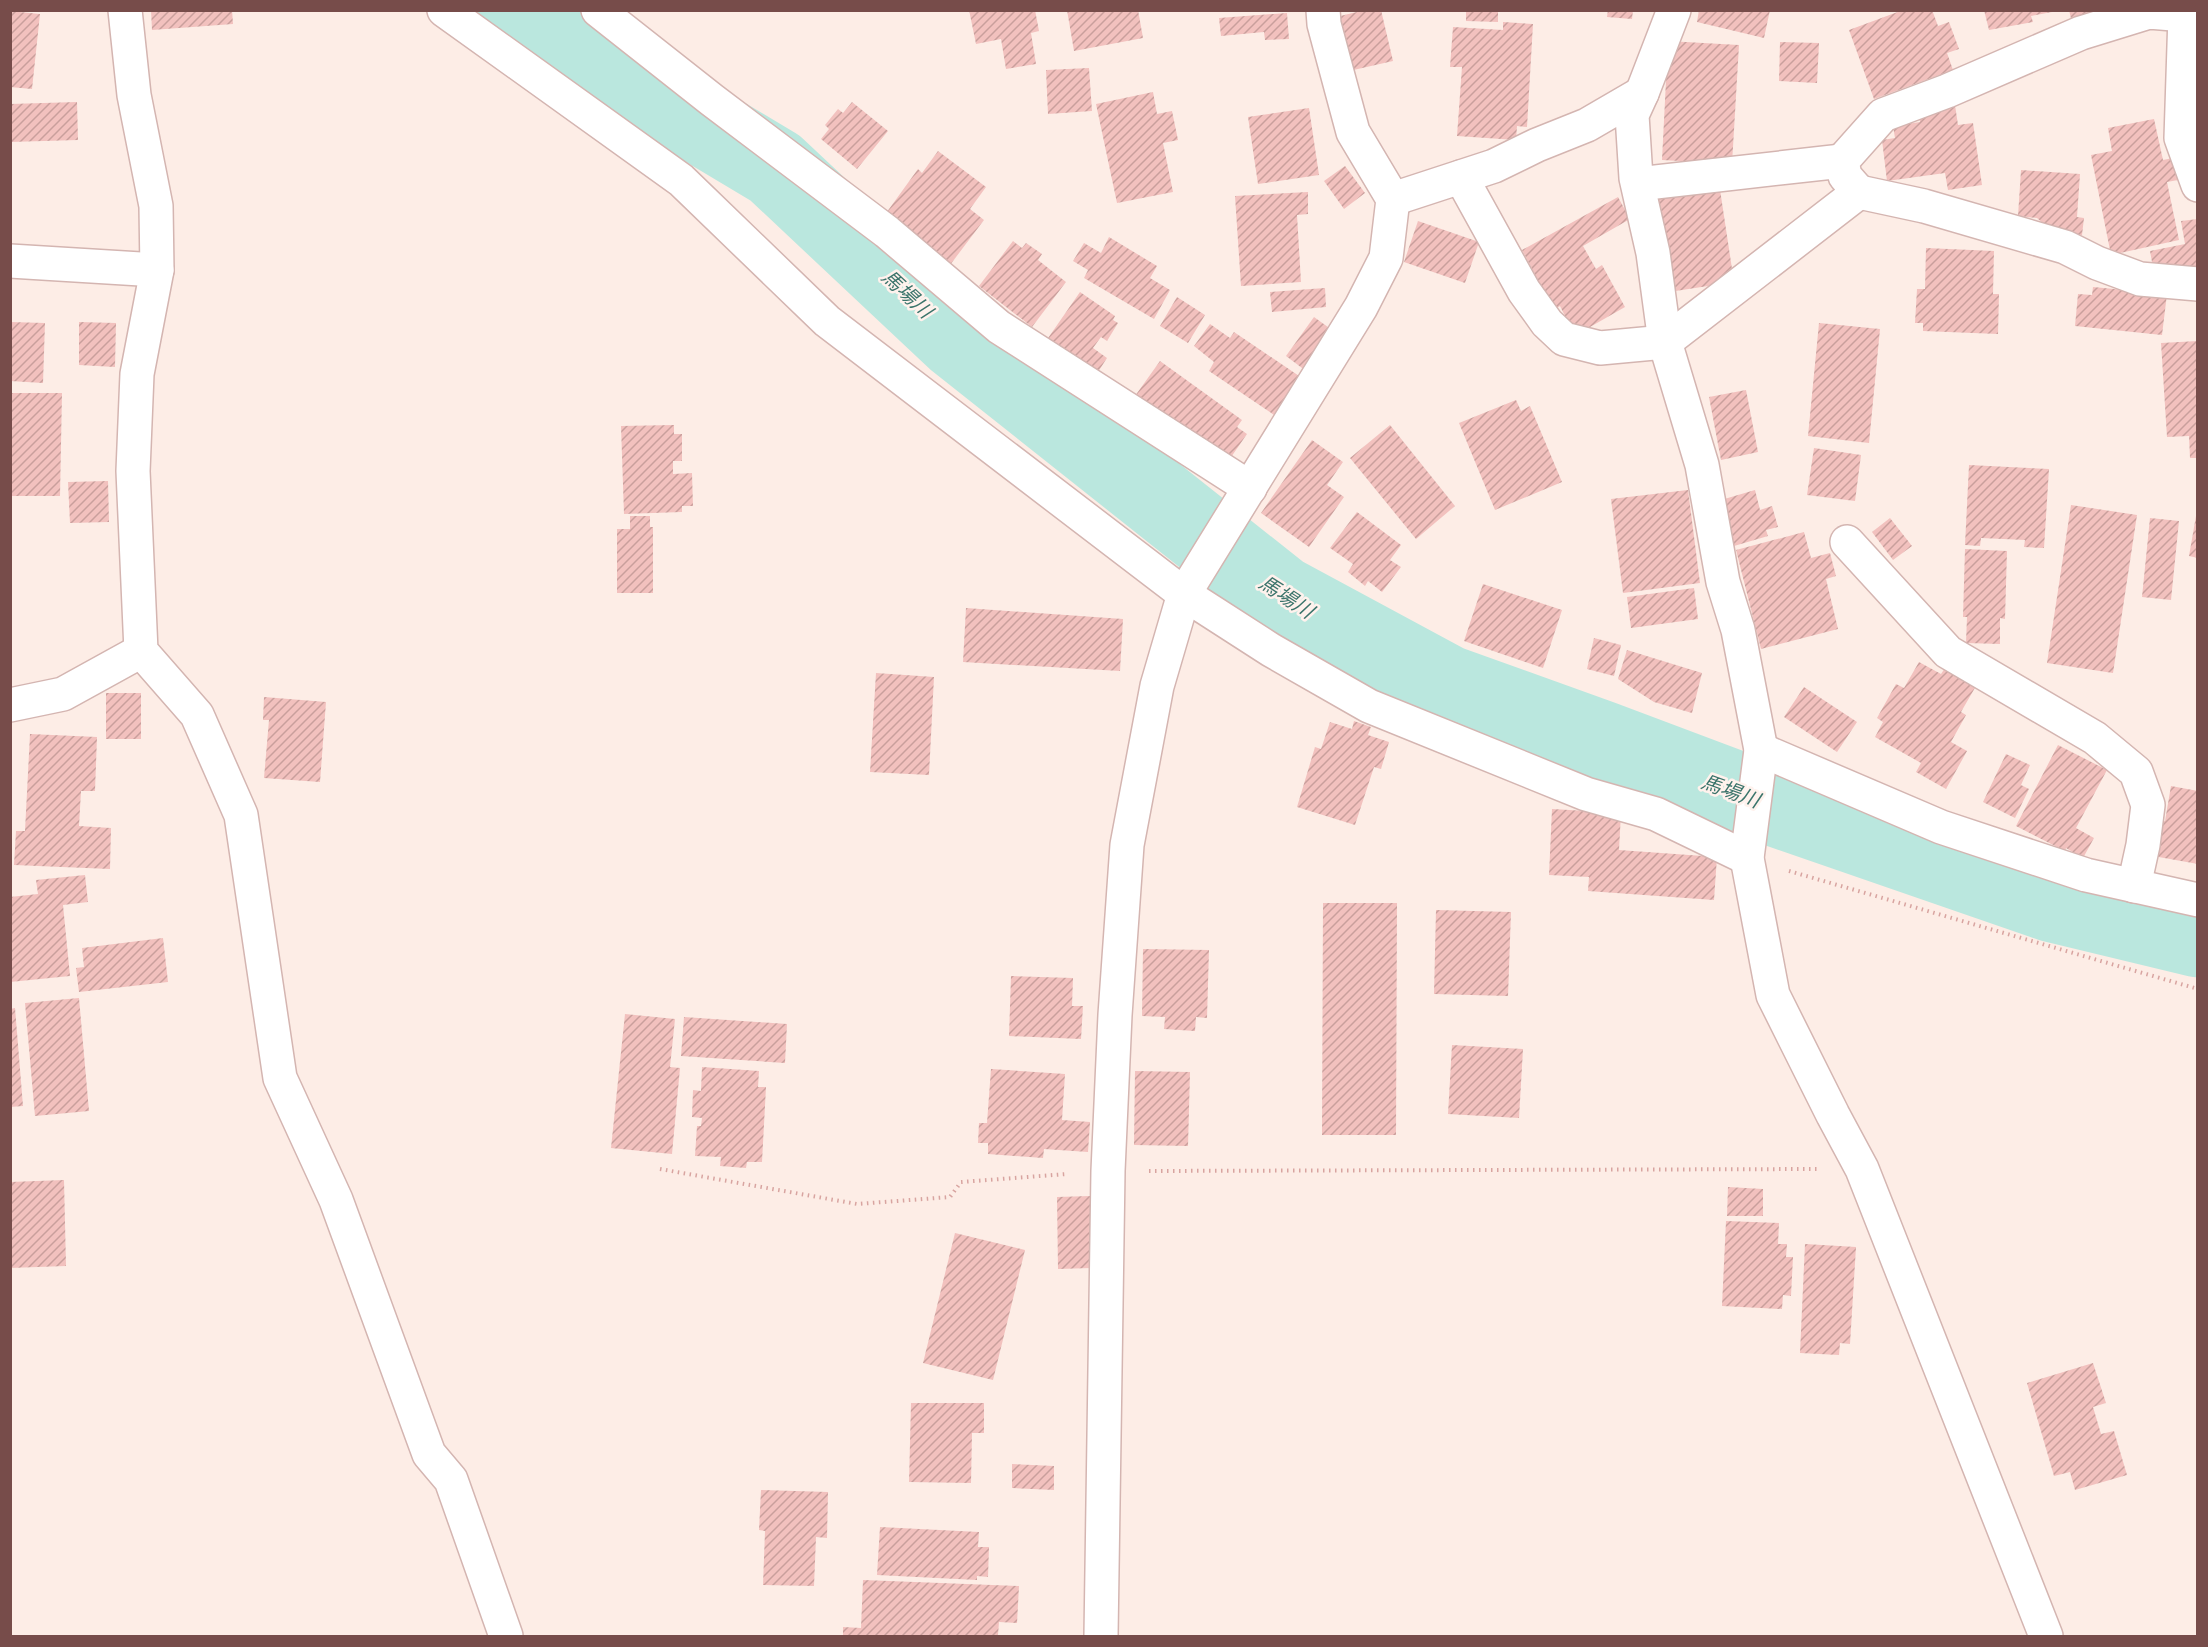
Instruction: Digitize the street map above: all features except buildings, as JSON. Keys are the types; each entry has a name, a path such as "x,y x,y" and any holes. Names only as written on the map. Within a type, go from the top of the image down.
{"street":[{"path":"125,10 134,95 156,206 157,270 137,374 133,471 141,651 197,715 241,815 280,1078 336,1200 429,1454 451,1480 506,1636"},
{"path":"444,10 681,180 827,321 1184,594 1271,650 1369,706 1586,794 1656,814 1747,849"},
{"path":"598,10 712,100 887,232 999,327 1250,488"},
{"path":"1101,1636 1108,1171 1115,1015 1127,844 1157,686 1184,594 1361,307 1386,258 1393,200 1353,132 1324,24 1323,10"},
{"path":"1674,10 1632,115 1638,184 1653,254 1665,342 1702,465 1723,582 1738,630 1761,750 1747,849 1773,994 1862,1169 2046,1636"},
{"path":"1638,184 1842,161 1883,115 1947,91 2081,33 2149,12 2191,13 2181,138 2198,185"},
{"path":"1393,200 1494,166 1537,145 1587,125 1642,93"},
{"path":"1842,161 1845,177 1860,192 1924,206 2065,247 2097,263 2140,279 2198,284"},
{"path":"1461,177 1524,291 1547,323 1564,339 1600,348 1665,342 1860,192"},
{"path":"10,261 157,270"},
{"path":"1847,542 1948,652 2095,738 2136,772 2148,805 2143,845 2134,886"},
{"path":"10,705 63,693 141,651"},
{"path":"1761,750 1941,827 2086,875 2198,900"}],"path":[{"path":"1747,849 2198,989"},
{"path":"660,1169 857,1204 950,1197 961,1182 1108,1171 1862,1169"}],"waterway":[{"name":"馬場川","path":"511,10 775,168 957,339 1281,596 1446,685 1761,801 2053,902 2198,937"}]}
